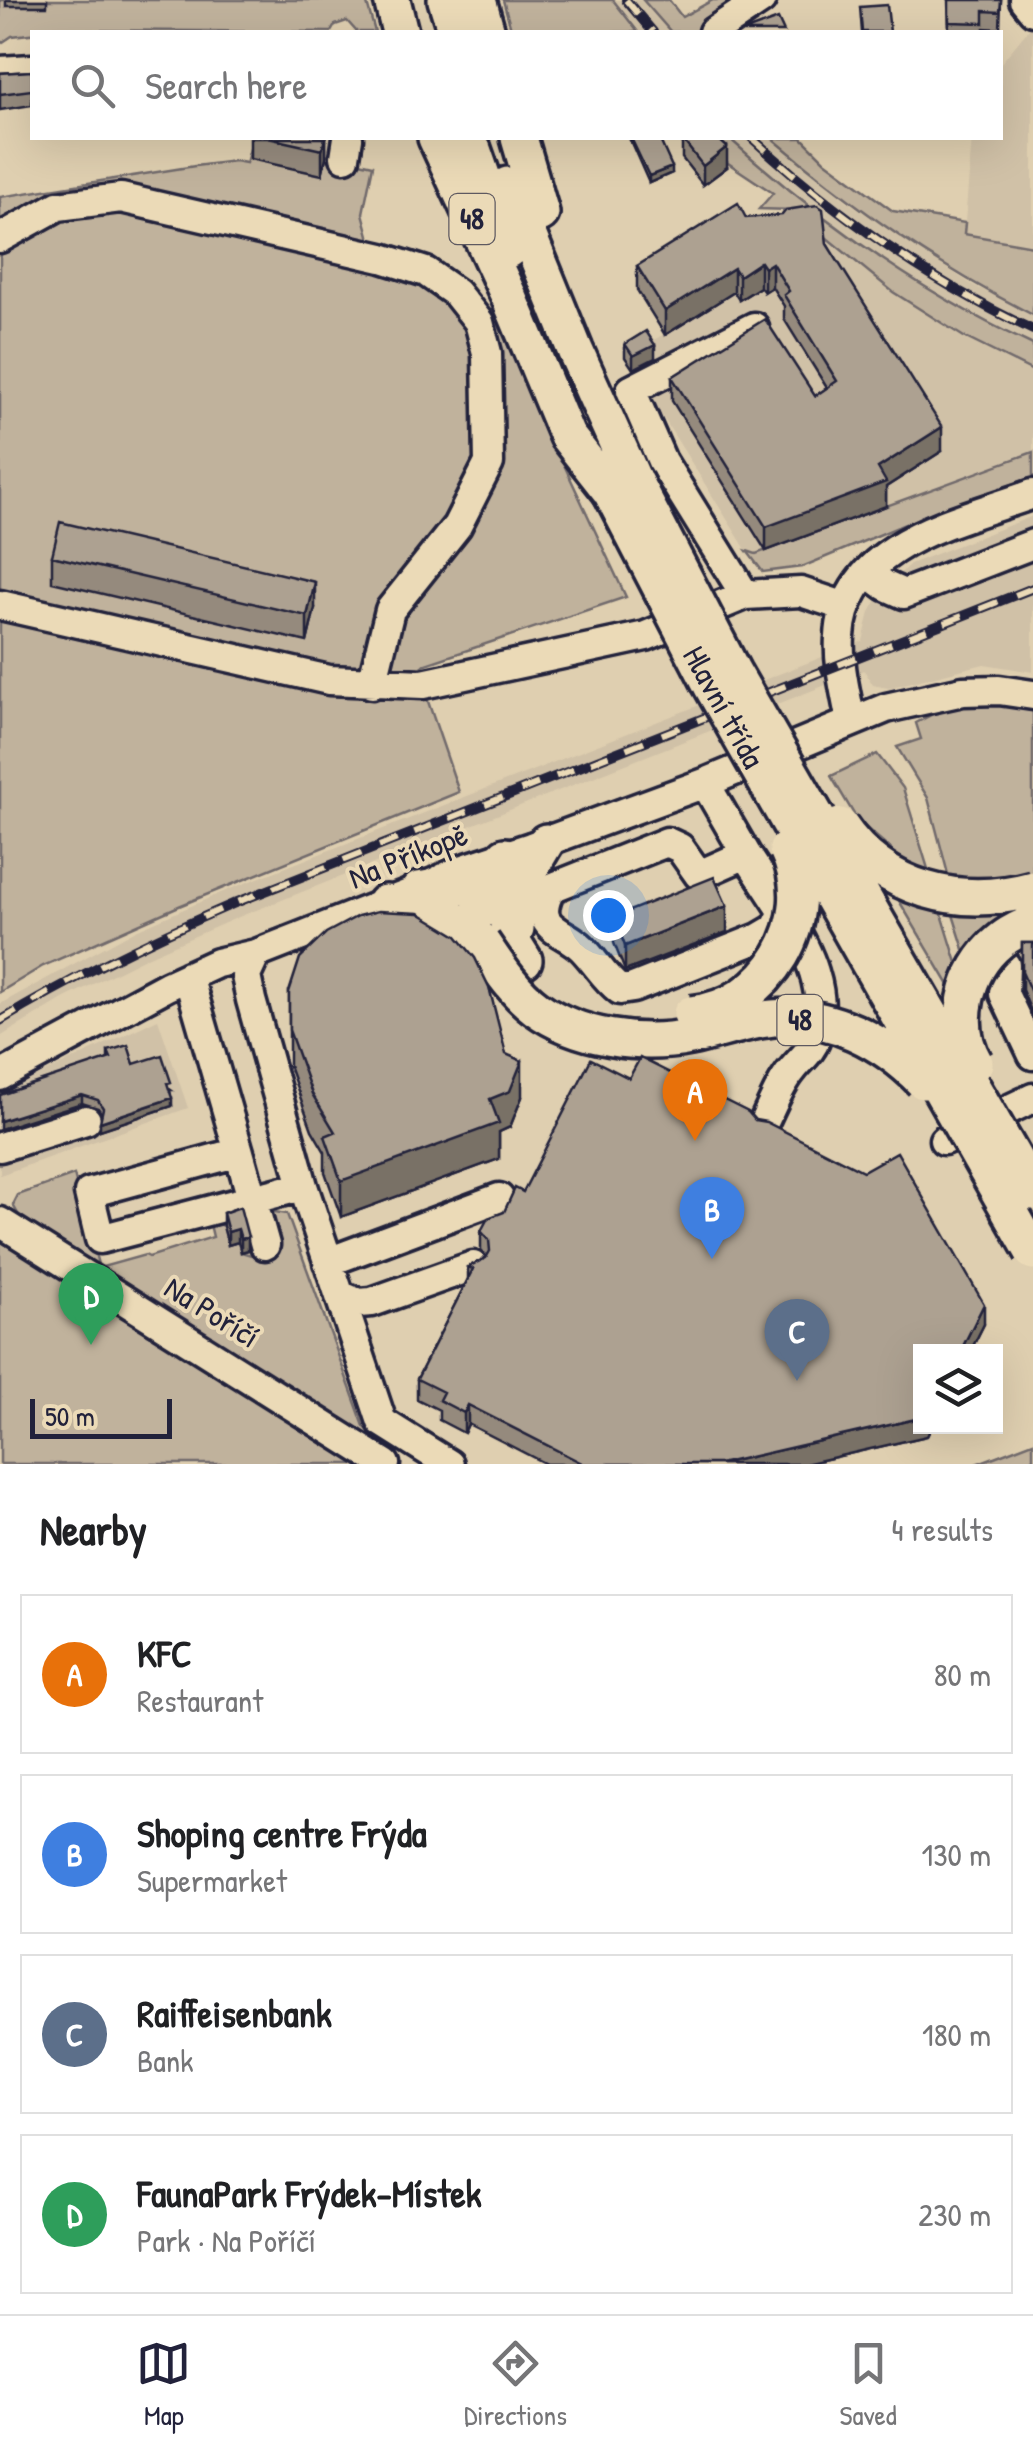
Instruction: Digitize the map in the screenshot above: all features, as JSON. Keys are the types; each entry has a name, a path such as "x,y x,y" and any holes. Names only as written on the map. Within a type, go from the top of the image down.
{"main road":[{"path":"392,0 400,30"},
{"path":"424,0 433,30"},
{"path":"446,0 455,30"},
{"path":"478,0 487,30"},
{"name":"48","path":"437,140 536,288"},
{"name":"Hlavní třída","path":"469,140 622,487 1033,1252"},
{"name":"48","path":"491,140 536,288"},
{"name":"48","path":"518,140 536,288"},
{"name":"48","path":"711,658 763,698 836,820 868,860 897,879 947,896 993,897 1033,889"},
{"name":"48","path":"385,903 442,912 508,943 540,981 566,1000 598,1011 638,1019 699,1014 728,1004 752,987 786,946 799,901 796,871 713,719 711,658"},
{"name":"48","path":"711,658 1033,1192"},
{"path":"505,856 492,868 482,888 479,916 508,943 520,890 546,842"},
{"path":"420,890 448,885 482,888"},
{"path":"1033,922 1000,940 988,954 967,996 962,1022 970,1055 1033,1163"},
{"name":"48","path":"508,943 504,974 534,1007 566,1025 610,1037 655,1040 686,1038 776,1018 825,1023 883,1046 900,1057 927,1085 1033,1266"}],"street":[{"path":"716,30 761,0"},
{"path":"1024,0 1033,12"},
{"path":"0,71 30,69"},
{"path":"0,238 10,229 58,206 121,198 382,258 426,272 456,293 479,322 487,353 489,463 457,526 390,610 372,684"},
{"path":"744,595 662,461 631,390 754,326"},
{"path":"851,722 840,632 846,607 867,572 889,552 912,539 1033,494"},
{"path":"867,572 904,594 1033,544"},
{"path":"0,605 329,680 372,684 423,684 646,636 744,595 801,592 846,607"},
{"name":"Na Příkopě","path":"0,1076 217,963 256,954 461,870 704,782 886,708 934,695 981,690 1033,695"},
{"path":"704,782 746,854 778,921 808,950 817,981 816,1039 792,1070 762,1124"},
{"path":"746,854 699,876 680,848 667,842 550,888 545,913 556,934 580,945 620,990 667,976 778,921"},
{"path":"256,954 246,976 302,1186 382,1422 449,1464"},
{"path":"1005,965 1004,994 1033,1054"},
{"path":"188,976 266,1245"},
{"path":"944,1140 1033,1098"},
{"path":"0,1176 1,1147 86,1120"},
{"path":"239,1152 89,1193 100,1239 302,1186"},
{"path":"328,1262 499,1198"},
{"name":"Na Poříčí","path":"0,1222 385,1464"},
{"path":"340,1295 358,1303 372,1302 473,1266"}],"shaded area":[{"path":"0,0 366,0 374,30 355,30 347,21 332,30 30,30 30,34 12,36 0,44"},
{"path":"503,0 613,0 636,30 511,30"},
{"path":"608,0 644,0 669,30 632,30"},
{"path":"643,0 669,0 682,17 713,0 732,0 735,30 669,30"},
{"path":"1033,24 1033,246 964,234 972,140 1003,140 1003,61"},
{"path":"252,140 262,140 373,165 363,213 370,239 486,324 498,324 626,597 423,665 420,678 459,792 179,906 43,966 0,992 0,197 195,166 246,163"},
{"path":"705,140 731,140 836,226 912,279 1033,345 1033,371 964,337 893,292 793,210 759,209 773,193 728,163"},
{"path":"731,140 774,140 847,201 911,245 971,284 1033,315 1033,345 951,305 835,227"},
{"path":"774,140 804,140 825,161 893,211 965,223 964,234 1033,246 1033,315 963,276 834,189"},
{"path":"817,229 893,292 964,337 1033,370 1033,452 756,554 747,551 625,357 664,334 637,290"},
{"path":"1033,452 1033,477 922,517 802,567 763,572 747,551 756,554"},
{"path":"1033,516 1033,672 984,664 888,688 873,685 864,670 241,916 63,999 0,1037 0,1004 136,930 230,889 863,641 870,612 882,591 910,564"},
{"path":"983,701 1033,711 1033,875 1010,881 949,878 928,798 897,747 921,739 916,723 946,707"},
{"path":"877,754 903,788 962,979 956,997 888,882 895,856 858,821 831,776"},
{"path":"1033,898 968,962 950,905"},
{"path":"158,1019 188,1108 0,1175 0,1094"},
{"path":"74,1175 99,1268 213,1237 209,1220 223,1226 228,1244 238,1242 241,1252 251,1255 274,1247 263,1210 287,1214 364,1426 377,1440 381,1452 25,1226 13,1205 18,1195"},
{"path":"0,1232 369,1464 0,1464"},
{"path":"1033,1442 1033,1464 976,1464"}],"building":[{"path":"949,0 1001,0 1000,12 984,11 984,23 949,22"},
{"path":"887,5 890,30 862,30 860,7"},
{"path":"778,19 783,30 748,30"},
{"path":"30,71 30,90 0,94 0,73"},
{"path":"277,140 324,140 322,150"},
{"path":"632,140 660,140 672,167 649,176"},
{"path":"683,140 719,140 727,147 703,166"},
{"path":"738,203 746,218 782,215 786,210 817,205 823,209 827,244 942,427 878,468 886,482 766,527 672,377 765,319 815,396 837,381 784,295 789,291 772,263 764,268 760,262 739,276 734,268 665,311 637,266"},
{"path":"646,331 655,345 633,356 625,344"},
{"path":"60,522 315,582 307,616 52,556"},
{"path":"714,877 727,906 625,946 614,917"},
{"path":"378,911 419,913 457,936 475,958 489,987 506,1054 522,1061 510,1091 490,1099 499,1123 341,1181 325,1136 335,1132 312,1094 289,1030 289,992 300,958 326,933 358,916"},
{"path":"1022,943 1033,943 1033,997 1022,972"},
{"path":"128,1045 134,1064 162,1055 172,1098 100,1122 103,1108 98,1100 82,1095 0,1121 0,1095 111,1058 108,1051"},
{"path":"640,1058 748,1112 755,1120 863,1171 897,1152 984,1304 964,1344 913,1344 913,1420 719,1464 584,1464 468,1405 464,1413 439,1400 443,1392 417,1379 473,1269 468,1267 486,1258 490,1251 489,1240 481,1231 488,1218 504,1212 515,1188 523,1192 591,1059 629,1078"},
{"path":"240,1207 248,1237 241,1239 238,1229 228,1232 223,1213"}],"railway":[{"path":"626,0 651,30"},
{"path":"754,140 885,245 957,290 1033,330"},
{"path":"0,1021 116,958 235,903 1033,588"}],"place":[{"name":"KFC","path":"695,1141"},
{"name":"Shoping centre Frýda","path":"712,1259"},
{"name":"FaunaPark Frýdek-Místek","path":"91,1345"},
{"name":"Raiffeisenbank","path":"797,1381"}]}
